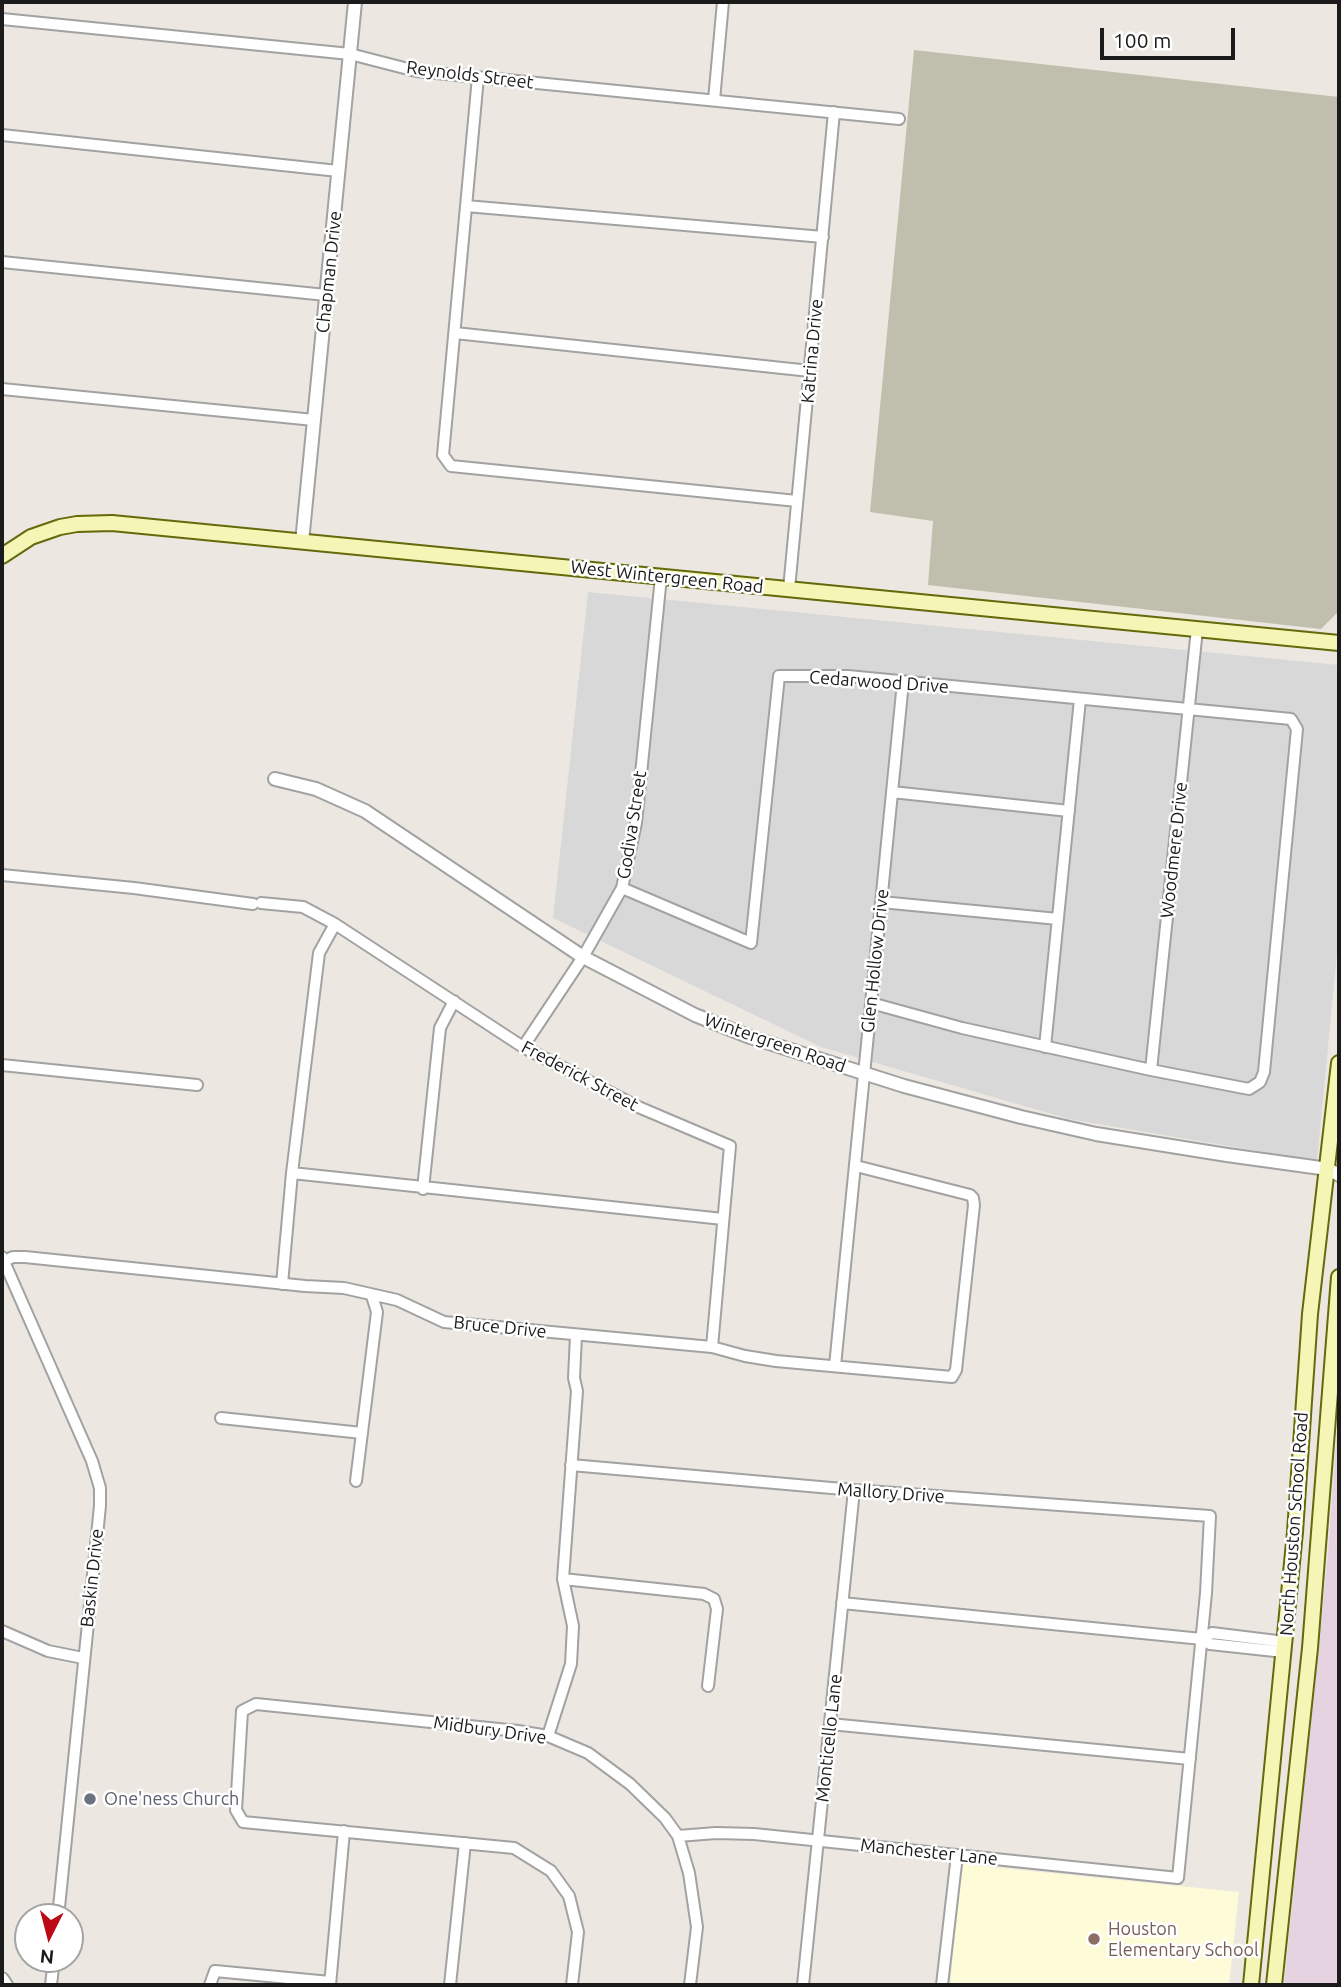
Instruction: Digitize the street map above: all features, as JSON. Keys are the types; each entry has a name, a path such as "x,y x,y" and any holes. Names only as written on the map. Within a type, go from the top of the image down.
{"main road":[{"name":"West Wintergreen Road","path":"2,556 31,537 53,529 77,524 112,523 1339,643"},
{"name":"North Houston School Road","path":"1251,1985 1285,1647 1311,1314 1334,1172 1339,1063"},
{"name":"North Houston School Road","path":"1274,1985 1310,1648 1339,1277"},
{"path":"1285,1647 1310,1648"}],"street":[{"name":"Chapman Drive","path":"302,542 355,2"},
{"path":"714,100 723,2"},
{"name":"Reynolds Street","path":"2,19 350,54 416,71 899,119"},
{"path":"478,77 443,455 451,466 797,501"},
{"name":"Katrina Drive","path":"789,589 834,112"},
{"path":"2,135 338,171"},
{"path":"466,206 822,237"},
{"path":"2,262 326,295"},
{"path":"454,333 810,371"},
{"path":"2,389 314,419"},
{"name":"Godiva Street","path":"523,1047 583,957 622,888 636,823 661,577"},
{"name":"Woodmere Drive","path":"1151,1070 1197,629"},
{"name":"Cedarwood Drive","path":"622,888 751,943 779,676 848,676 1291,719 1297,729 1264,1072 1260,1082 1249,1089 1151,1070"},
{"name":"Glen Hollow Drive","path":"835,1366 904,682"},
{"path":"1045,1046 1080,699"},
{"name":"Wintergreen Road","path":"275,779 316,789 365,811 583,957 695,1015 750,1037 863,1073 1021,1117 1096,1134 1334,1172"},
{"path":"892,792 1069,811"},
{"name":"Frederick Street","path":"2,875 303,907 335,924 523,1047 636,1106 730,1146 712,1347"},
{"path":"881,902 1058,919"},
{"path":"282,1284 292,1173 319,953 335,924"},
{"path":"423,1189 440,1028 454,1001"},
{"path":"871,1003 962,1028 1151,1070"},
{"path":"2,1065 197,1086"},
{"name":"Bruce Drive","path":"4,1266 13,1257 25,1257 364,1291 372,1296 397,1300 444,1322 712,1347 755,1358 952,1377 956,1370 973,1198 970,1195 856,1166"},
{"path":"292,1173 723,1219"},
{"name":"Baskin Drive","path":"4,1266 98,1478 100,1506 59,1903"},
{"path":"356,1482 377,1312 372,1296"},
{"path":"548,1737 570,1664 573,1626 563,1579 577,1391 576,1335"},
{"path":"221,1418 362,1433"},
{"name":"Mallory Drive","path":"571,1465 854,1490 1210,1516 1202,1639"},
{"name":"Monticello Lane","path":"803,1985 854,1490"},
{"path":"563,1579 704,1594 714,1599 717,1609 708,1686"},
{"path":"842,1603 1202,1639 1212,1633 1285,1647"},
{"path":"2,1631 48,1651 83,1658"},
{"path":"830,1724 1190,1759 1202,1639"},
{"name":"Midbury Drive","path":"344,1831 243,1822 236,1810 242,1711 256,1704 519,1731 548,1737 588,1753 630,1784 665,1818 678,1836 689,1873 697,1927 690,1985"},
{"name":"Manchester Lane","path":"678,1836 754,1834 1178,1878 1190,1759"},
{"path":"210,1985 215,1971 330,1983 344,1831 514,1848 551,1871 569,1896 578,1933 572,1985"},
{"path":"450,1985 464,1843"},
{"path":"942,1985 957,1855"},
{"path":"2,1979 6,1985"}],"shaded area":[{"path":"914,50 1339,97 1339,611 1321,629 928,585 933,521 870,512"},
{"path":"588,592 1339,665 1339,933 1317,1161 1069,1119 821,1047 553,918"},
{"path":"1339,1403 1339,1985 1284,1985 1328,1554"},
{"name":"Houston Elementary School","path":"962,1864 1239,1892 1229,1985 950,1985"}],"place":[{"name":"One'ness Church","path":"90,1799"},
{"name":"Houston Elementary School","path":"1094,1939"}]}
